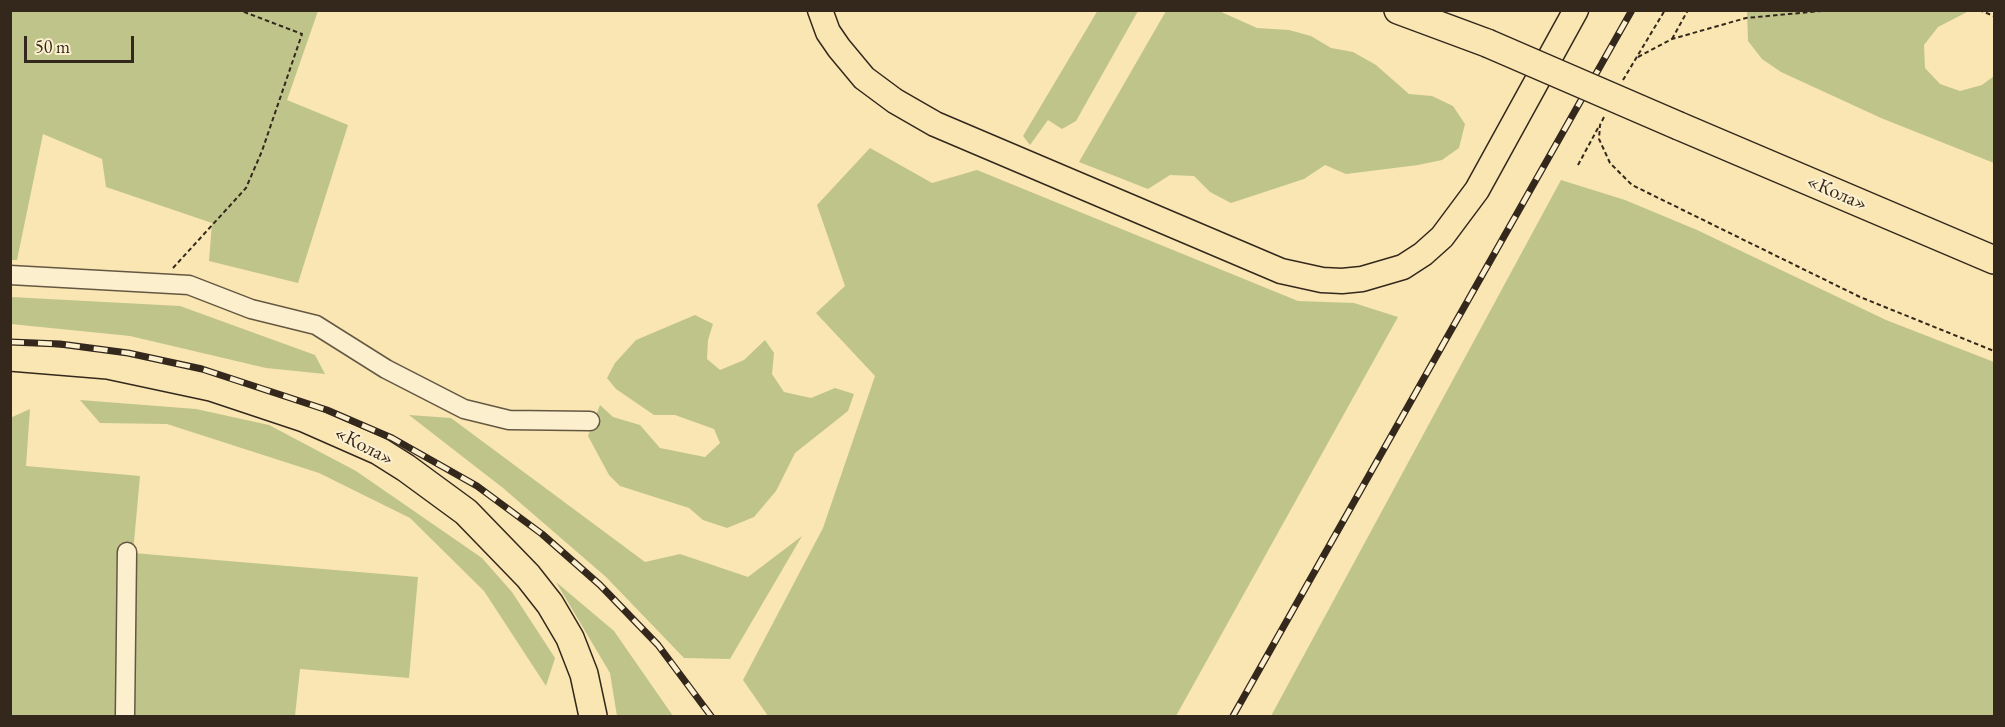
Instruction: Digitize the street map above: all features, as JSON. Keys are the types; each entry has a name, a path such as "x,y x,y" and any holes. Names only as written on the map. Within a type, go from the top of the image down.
{"highway":[{"path":"1398,10 1487,43"},
{"path":"1422,10 1487,43"},
{"name":"«Кола»","path":"1487,43 1995,260"},
{"name":"«Кола»","path":"10,357 108,365 211,387 314,422 379,451 466,512 528,576 550,604 570,638 584,674 593,717"}],"main road":[{"path":"820,10 828,32 852,65 877,89 935,124 1291,274 1322,280 1362,279 1403,267 1423,254 1459,217 1477,190 1576,10"},
{"path":"831,10 852,65"}],"street":[{"path":"10,275 189,285 251,309 316,325 386,369 464,409 509,420 590,421"},
{"path":"125,717 127,552"}],"path":[{"path":"160,283 246,188 262,151 302,34 239,10"},
{"path":"1620,87 1665,10"},
{"path":"1672,39 1688,10"},
{"path":"1637,57 1672,39 1746,18 1832,10"},
{"path":"1979,10 1995,16"},
{"path":"1578,165 1605,116"},
{"path":"1600,125 1599,139 1610,163 1632,185 1860,297 1995,351"}],"green space":[{"path":"1098,10 1138,11 1076,121 1062,129 1048,120 1030,145 1023,136"},
{"path":"10,11 318,11 287,100 348,125 298,283 209,261 212,223 106,187 102,159 43,134 17,260 11,260"},
{"path":"1166,11 1219,11 1257,28 1289,30 1311,36 1331,48 1353,52 1376,65 1409,94 1432,96 1453,106 1465,124 1459,148 1442,160 1418,165 1346,174 1325,165 1304,179 1231,203 1210,192 1194,176 1170,175 1148,189 1079,162"},
{"path":"1747,11 1969,11 1938,27 1924,45 1925,68 1940,84 1960,91 1982,85 1994,76 1994,163 1881,118 1781,72 1762,59 1748,41"},
{"path":"870,148 932,183 977,170 1298,301 1354,303 1398,317 1176,716 768,716 743,680 823,528 875,376 816,313 845,286 817,205"},
{"path":"1561,180 1625,200 1697,230 1886,320 1994,362 1994,716 1271,716"},
{"path":"11,297 180,306 315,355 325,374 266,368 130,336 11,324"},
{"path":"695,315 713,324 708,340 707,359 720,370 744,360 765,340 774,353 772,374 784,392 811,398 835,388 854,394 848,411 795,453 776,491 754,517 727,528 703,520 689,508 620,486 609,475 588,436 600,405 613,417 640,425 660,448 705,457 720,443 714,429 675,415 654,415 616,389 607,378 615,363 636,340"},
{"path":"80,400 196,409 269,425 356,471 482,558 512,592 555,658 546,686 484,591 410,518 319,473 167,424 100,423"},
{"path":"30,409 26,466 140,476 133,553 418,577 409,678 300,669 295,716 11,716 10,418"},
{"path":"409,415 451,418 645,562 680,554 748,577 802,536 730,659 684,658 606,577 503,488"},
{"path":"556,582 614,631 673,716 617,716 610,673"}],"railway":[{"path":"1233,716 1632,10"},
{"path":"10,342 60,344 128,353 202,369 327,410 392,438 477,486 542,534 600,585 658,645 711,716"}]}
